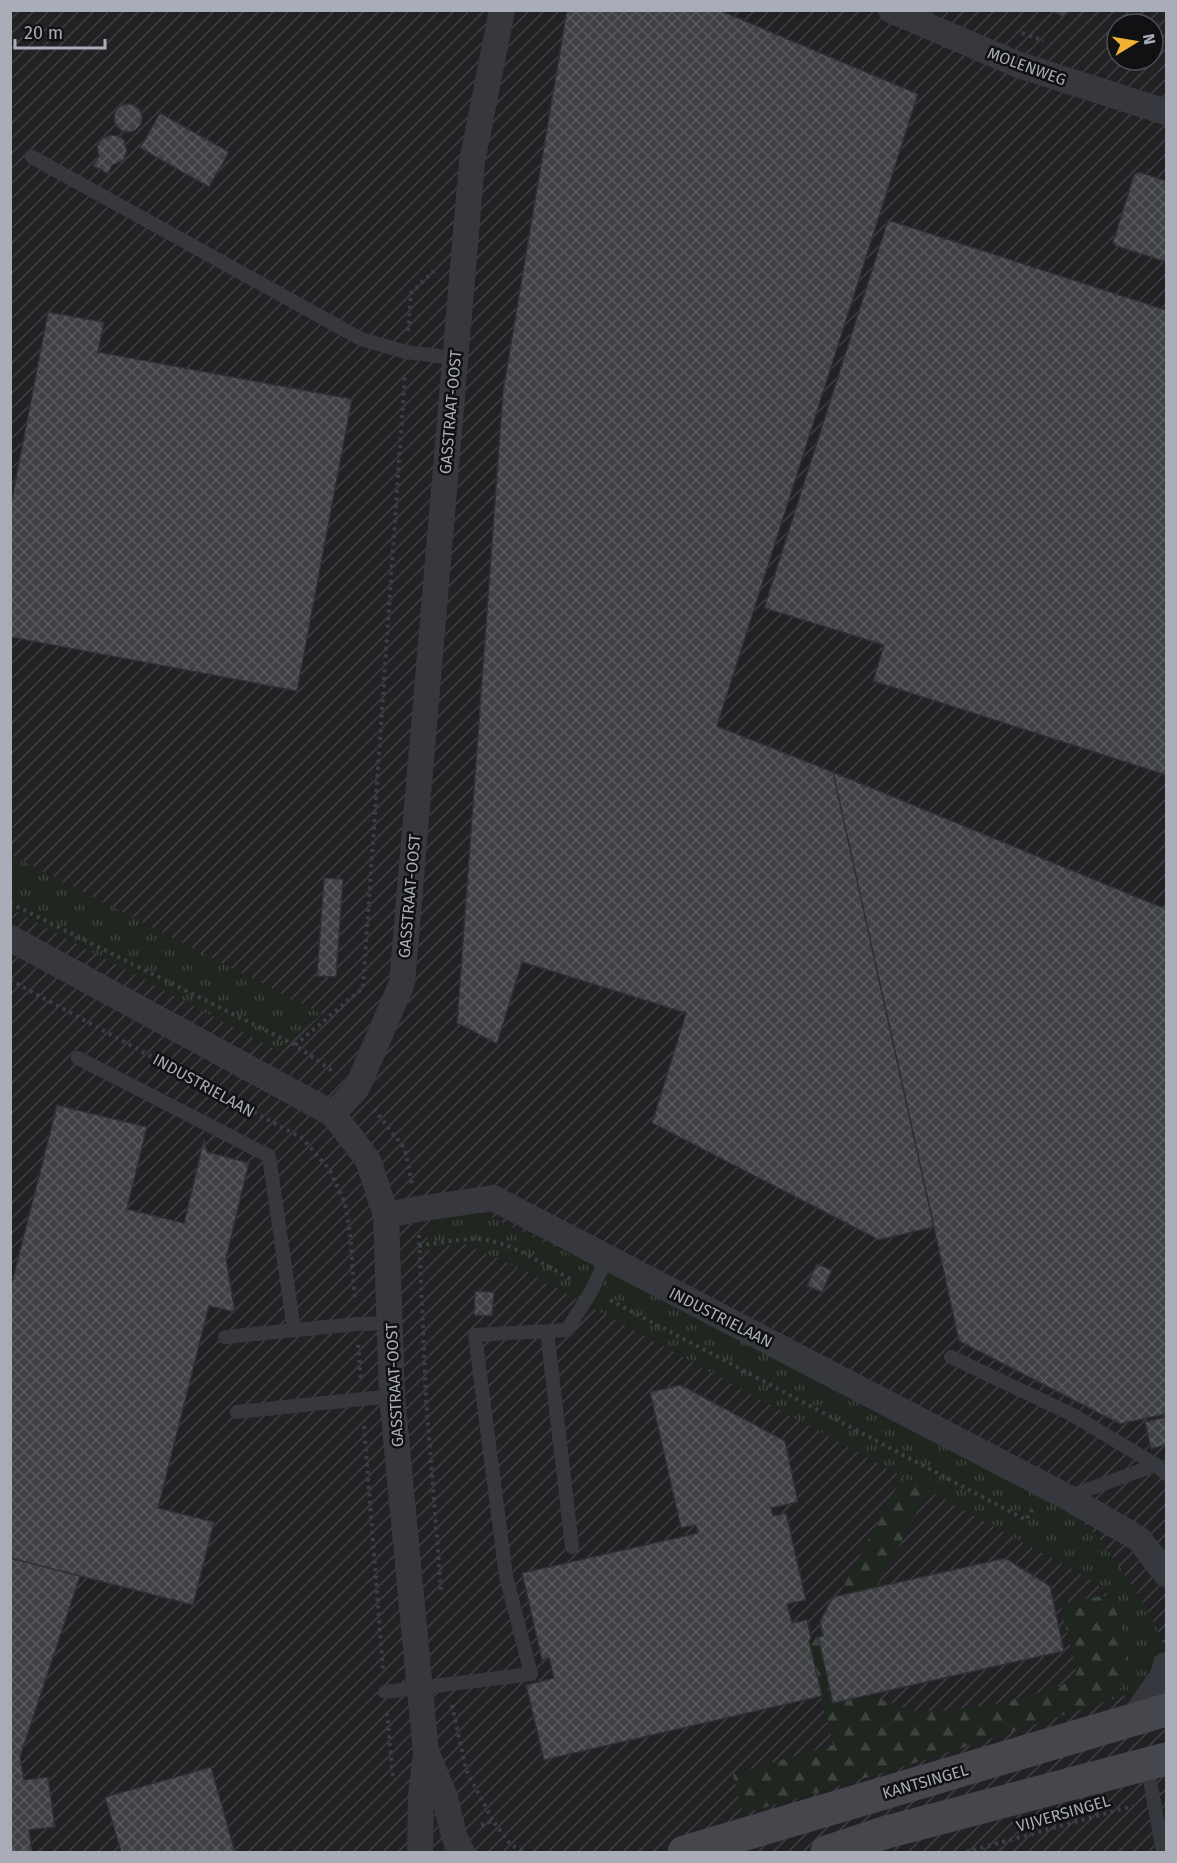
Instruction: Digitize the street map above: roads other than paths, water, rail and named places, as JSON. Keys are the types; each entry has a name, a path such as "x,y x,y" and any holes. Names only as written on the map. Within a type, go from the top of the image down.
{"street":[{"name":"GASSTRAAT-OOST","path":"420,1852 421,1796 426,1753 392,1396 386,1215 368,1160 333,1114 357,1088 402,983 472,162 502,10"},
{"name":"MOLENWEG","path":"891,10 1019,65 1167,112"},
{"path":"10,938 333,1114"},
{"name":"INDUSTRIELAAN","path":"386,1215 493,1198 1056,1491 1139,1539 1167,1574"},
{"path":"1131,1721 1162,1677 1167,1665"},
{"name":"KANTSINGEL","path":"684,1852 1167,1710"},
{"name":"GASSTRAAT-OOST","path":"426,1753 445,1797 454,1836 462,1852"},
{"path":"827,1852 888,1832 1157,1761"}],"lane":[{"path":"32,157 361,339 406,352 454,358"},
{"path":"78,1058 269,1156 294,1330"},
{"path":"385,1692 531,1674 506,1576 475,1335 567,1330 592,1290 607,1257"},
{"path":"225,1337 390,1323"},
{"path":"548,1330 572,1547"},
{"path":"951,1357 1071,1414 1161,1470"},
{"path":"237,1412 392,1396"},
{"path":"1056,1491 1161,1470"},
{"path":"1157,1761 1154,1800 1163,1852"}]}
